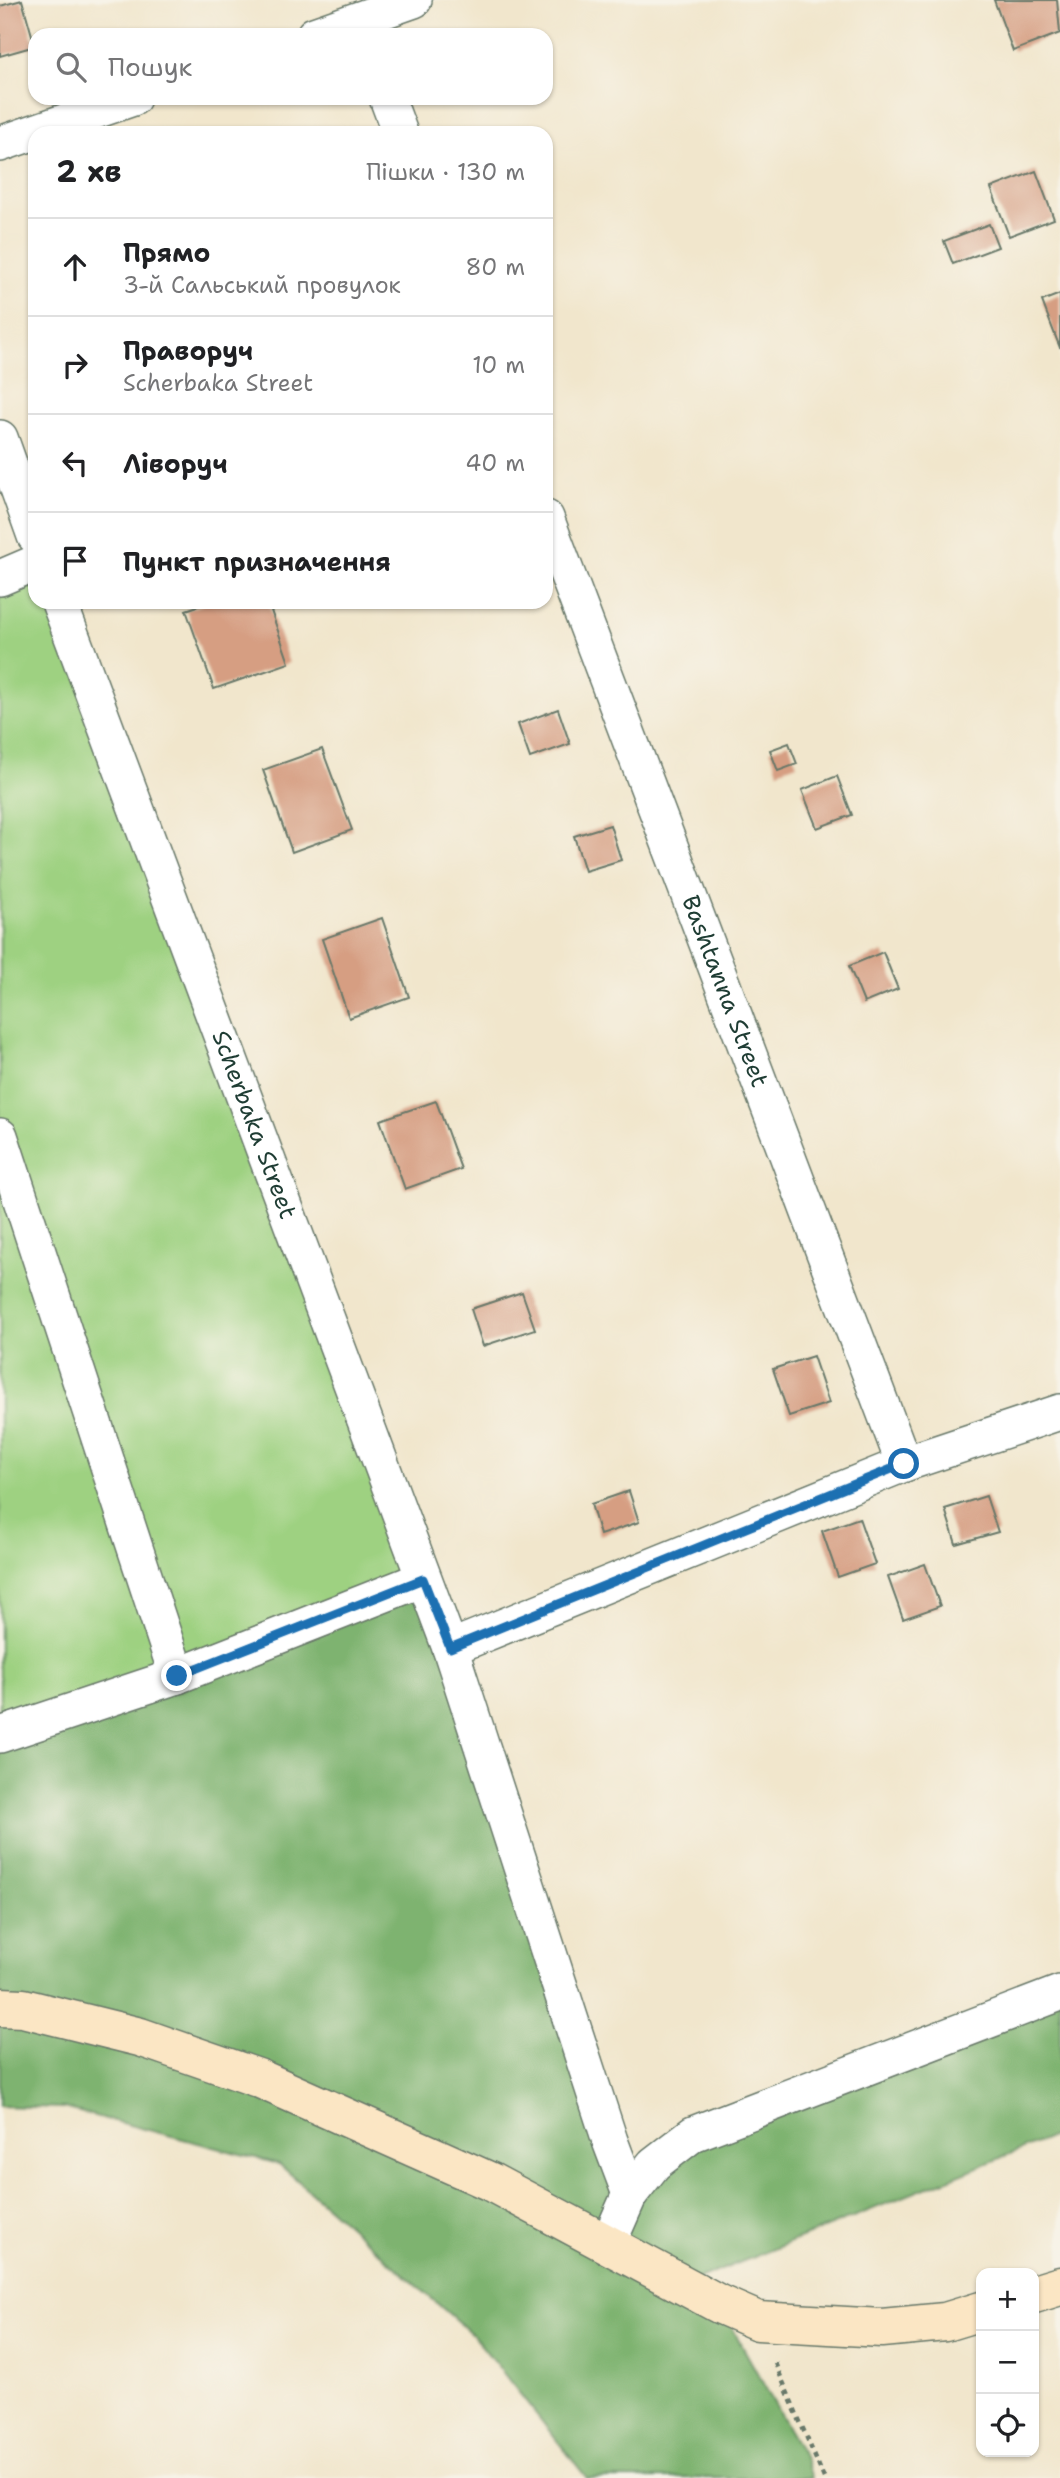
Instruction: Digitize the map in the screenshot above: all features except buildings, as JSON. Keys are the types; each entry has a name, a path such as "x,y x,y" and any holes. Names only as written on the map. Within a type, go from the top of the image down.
{"street":[{"path":"332,28 414,0"},
{"path":"52,126 113,105"},
{"path":"390,105 397,126"},
{"path":"0,144 28,134"},
{"path":"0,438 28,516"},
{"name":"Bashtanna Street","path":"553,536 904,1464"},
{"path":"0,578 28,566"},
{"name":"Scherbaka Street","path":"62,609 450,1648 610,2141 630,2194"},
{"path":"0,1136 177,1676"},
{"path":"450,1648 904,1464 1060,1412"},
{"path":"0,1735 177,1676 423,1579"},
{"path":"608,2244 630,2194 654,2164 693,2134 1060,1993"},
{"path":"0,2007 23,2008 140,2037 258,2078 491,2182 719,2304 758,2321 882,2328 945,2322 976,2313"},
{"path":"1039,2292 1060,2286"}],"path":[{"path":"758,2321 824,2478"}],"green space":[{"path":"28,566 28,609 62,609 423,1579 0,1735 0,578"},
{"path":"423,1579 630,2193 654,2164 1060,1993 1060,2134 686,2284 719,2304 805,2459 812,2478 587,2478 473,2335 279,2164 64,2108 0,2106 0,1735"}],"route":[{"path":"177,1676 423,1579 450,1648 904,1464"}]}
